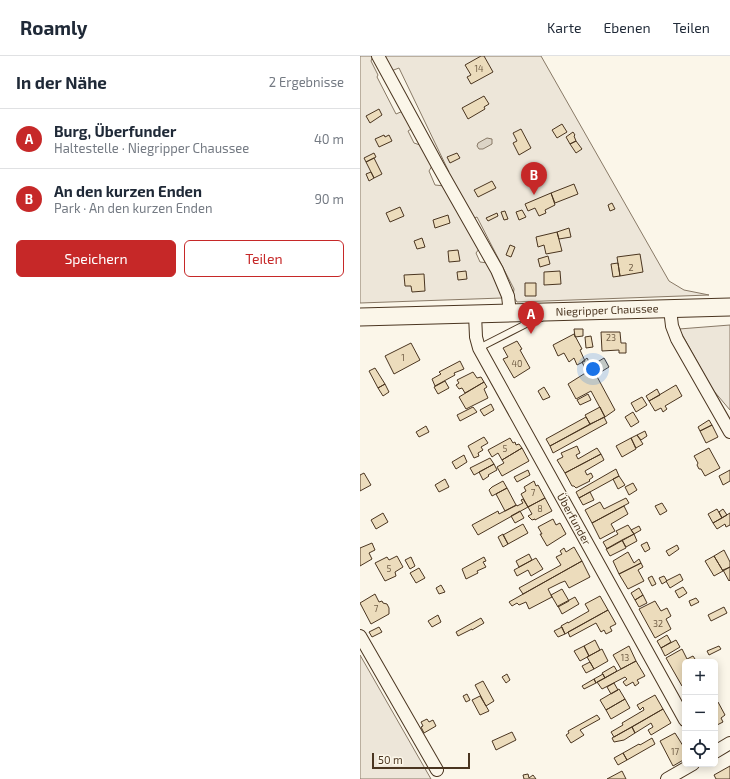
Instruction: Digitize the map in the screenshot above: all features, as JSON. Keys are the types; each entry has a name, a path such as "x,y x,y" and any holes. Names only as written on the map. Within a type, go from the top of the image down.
{"main road":[{"name":"Niegripper Chaussee","path":"362,317 730,307"}],"street":[{"path":"378,56 497,270 508,296 510,313"},
{"path":"670,308 672,326 677,339 730,432"},
{"name":"Überfunder","path":"475,314 476,337 479,348 682,715"},
{"path":"360,636 437,770"},
{"path":"718,750 730,743"},
{"path":"667,779 688,767"}],"lane":[{"path":"479,348 526,324 560,312"}],"shaded area":[{"path":"360,56 373,56 371,61 378,75 377,77 396,114 403,111 413,128 408,131 414,143 423,146 432,166 429,171 435,185 445,186 479,249 476,253 480,262 488,263 502,293 502,298 360,303"},
{"path":"382,56 541,56 669,281 684,290 709,295 517,302 513,296 514,289 477,217 472,219 447,174 449,172 399,68 391,71"},
{"path":"487,138 492,139 492,144 483,149 479,149 477,146 478,143"},
{"path":"730,325 730,410 713,390 679,329"},
{"path":"360,655 431,779 360,779"}],"building":[{"path":"481,56 484,56 493,72 471,84 467,77 471,75 465,65"},
{"path":"484,96 489,104 484,107 485,109 468,119 462,108"},
{"path":"379,109 382,115 370,123 366,116"},
{"path":"562,124 567,132 557,138 552,130"},
{"path":"521,129 531,148 519,155 513,143 517,141 513,133"},
{"path":"573,132 576,141 570,144 566,137"},
{"path":"384,135 385,137 389,135 392,141 379,147 375,139"},
{"path":"576,141 582,149 576,153 570,144"},
{"path":"374,153 376,157 366,162 364,158"},
{"path":"457,153 460,158 450,163 447,157"},
{"path":"374,158 382,174 374,178 366,162"},
{"path":"371,172 374,178 369,181 366,174"},
{"path":"492,181 496,188 478,197 474,190"},
{"path":"574,184 578,194 555,203 551,193"},
{"path":"551,193 555,205 545,210 546,213 539,216 535,208 528,211 525,204"},
{"path":"612,203 615,209 610,211 608,205"},
{"path":"400,207 404,216 390,222 386,213"},
{"path":"522,210 526,217 519,220 516,212"},
{"path":"505,211 508,219 504,220 501,212"},
{"path":"497,213 498,216 488,221 486,218"},
{"path":"448,215 450,223 435,228 433,220"},
{"path":"569,228 571,237 559,239 557,232"},
{"path":"557,232 562,251 546,254 544,245 538,247 536,237"},
{"path":"422,238 425,247 417,249 414,241"},
{"path":"510,245 515,247 511,257 506,255"},
{"path":"458,250 460,261 449,262 448,251"},
{"path":"640,254 643,272 620,276 617,257"},
{"path":"548,256 550,264 540,267 538,259"},
{"path":"618,263 620,276 613,277 611,264"},
{"path":"466,271 467,279 458,280 457,272"},
{"path":"560,271 561,284 544,285 544,272"},
{"path":"424,274 425,291 412,292 411,286 405,286 404,275"},
{"path":"525,283 536,283 536,296 525,296"},
{"path":"574,329 583,329 583,336 575,337"},
{"path":"601,332 620,332 621,343 626,343 626,353 619,353 619,350 602,351"},
{"path":"574,334 582,349 580,350 585,361 577,365 574,358 569,362 564,353 558,356 553,345"},
{"path":"591,336 593,347 586,348 585,337"},
{"path":"517,341 522,349 520,350 530,368 514,378 503,359 508,357 503,348"},
{"path":"411,343 420,360 394,374 385,356"},
{"path":"587,358 615,410 605,417 591,391 576,399 568,384 587,372 582,362"},
{"path":"604,358 609,367 596,375 591,366"},
{"path":"460,361 464,369 454,373 455,375 435,386 432,379 441,374 439,372"},
{"path":"375,368 385,384 378,388 369,371"},
{"path":"473,372 477,378 481,377 484,382 465,393 462,388 459,389 456,385 459,383 457,380"},
{"path":"445,381 449,388 438,394 434,387"},
{"path":"484,382 487,387 484,389 488,398 466,409 459,397"},
{"path":"385,384 389,392 383,396 378,388"},
{"path":"676,385 682,396 665,406 667,409 663,412 661,408 655,411 649,401"},
{"path":"544,387 550,397 543,400 538,391"},
{"path":"657,389 660,395 649,401 646,396"},
{"path":"588,394 591,400 580,405 577,400"},
{"path":"642,397 647,405 636,412 631,403"},
{"path":"491,404 494,410 484,416 480,410"},
{"path":"473,407 477,412 460,421 457,415"},
{"path":"600,407 605,417 590,424 585,415"},
{"path":"633,412 639,422 631,427 625,417"},
{"path":"586,417 590,424 550,446 546,439"},
{"path":"604,417 607,423 553,453 550,446"},
{"path":"709,420 712,425 700,431 698,427"},
{"path":"712,425 718,437 706,443 700,431"},
{"path":"426,426 429,432 419,437 416,432"},
{"path":"645,431 647,436 641,440 637,435"},
{"path":"637,435 643,444 636,448 631,438"},
{"path":"484,437 488,443 481,447 483,450 478,453 479,456 474,458 468,446"},
{"path":"510,438 513,443 515,442 516,445 519,444 522,448 502,460 498,453 492,457 488,450"},
{"path":"631,438 636,449 622,457 616,446"},
{"path":"577,446 580,453 576,455 578,459 597,448 601,454 565,473 557,460 563,457 561,453"},
{"path":"522,448 529,461 502,476 497,467 504,463 502,460"},
{"path":"709,448 720,468 705,476 701,469 699,469 697,465 698,463 694,456"},
{"path":"601,454 604,460 585,471 587,475 591,473 593,477 589,480 590,481 576,488 572,486 565,473"},
{"path":"464,455 467,462 456,469 452,462"},
{"path":"490,458 494,464 474,475 470,468"},
{"path":"494,464 497,470 483,480 479,472"},
{"path":"616,469 619,476 579,498 576,492"},
{"path":"528,470 530,475 517,482 514,477"},
{"path":"730,470 730,481 723,485 719,476"},
{"path":"364,473 371,485 360,491 360,475"},
{"path":"619,476 625,485 618,489 613,479"},
{"path":"445,479 449,487 439,492 435,485"},
{"path":"503,481 507,488 492,496 489,490"},
{"path":"534,481 545,498 528,507 521,494 526,491 524,487"},
{"path":"633,483 637,490 629,495 625,487"},
{"path":"507,488 516,505 505,511 496,494"},
{"path":"590,492 594,500 583,505 579,498"},
{"path":"545,498 552,511 535,520 532,520 528,516 532,514 528,507"},
{"path":"626,498 629,503 592,523 585,510 600,502 604,509"},
{"path":"523,499 528,507 478,535 472,525 498,511 499,514 523,503 521,500"},
{"path":"662,503 667,511 660,515 655,506"},
{"path":"624,506 628,514 611,524 615,531 600,539 592,523"},
{"path":"717,509 722,518 713,523 708,514"},
{"path":"723,509 727,515 722,518 719,512"},
{"path":"520,511 524,518 515,523 511,516"},
{"path":"383,513 388,522 376,529 371,520"},
{"path":"730,513 730,525 726,527 725,524 717,529 713,523"},
{"path":"553,519 556,525 560,523 566,534 547,546 538,527"},
{"path":"523,524 528,533 508,544 503,535"},
{"path":"628,525 634,534 607,549 603,542 618,534 616,531"},
{"path":"639,526 641,530 634,534 631,530"},
{"path":"503,534 508,544 503,547 498,537"},
{"path":"634,534 637,541 626,547 622,540"},
{"path":"622,540 626,548 610,556 606,549"},
{"path":"647,542 650,549 645,552 641,545"},
{"path":"372,543 375,550 369,553 372,559 360,566 360,548"},
{"path":"677,545 679,549 669,556 666,551"},
{"path":"574,547 582,561 523,594 519,588 561,565 556,557 562,554 560,551 564,548 566,552"},
{"path":"724,550 730,562 730,567 723,571 714,556"},
{"path":"628,552 634,563 639,559 641,563 619,574 613,561"},
{"path":"529,554 532,560 519,567 516,561"},
{"path":"397,556 403,567 395,572 396,576 385,581 375,563 387,557 389,560"},
{"path":"714,556 723,571 714,576 705,561"},
{"path":"411,557 415,566 410,569 405,560"},
{"path":"484,557 486,561 483,562 486,567 477,571 478,573 466,579 462,569"},
{"path":"536,558 543,569 531,576 528,570 517,576 514,570"},
{"path":"582,561 590,577 569,588 565,581 548,589 552,597 529,609 526,602 519,605 517,603 512,606 509,602"},
{"path":"641,563 643,567 638,570 644,581 628,589 619,574"},
{"path":"730,567 730,580 729,581 723,570"},
{"path":"419,568 425,578 416,583 410,573"},
{"path":"680,574 683,580 670,588 666,581"},
{"path":"652,576 656,584 652,586 648,578"},
{"path":"664,576 667,581 662,584 659,578"},
{"path":"441,585 445,592 439,594 436,588"},
{"path":"683,587 687,593 679,598 675,591"},
{"path":"639,588 643,595 635,600 631,593"},
{"path":"562,589 569,601 558,607 551,595"},
{"path":"375,594 379,602 382,601 383,603 387,604 389,614 371,624 360,603"},
{"path":"643,595 647,603 639,607 635,600"},
{"path":"600,596 608,610 565,634 561,626 589,611 585,604"},
{"path":"575,597 579,604 562,614 558,606"},
{"path":"696,598 699,602 691,606 689,601"},
{"path":"655,601 661,611 667,608 671,616 666,619 671,629 655,638 639,609"},
{"path":"724,607 727,613 711,621 708,615"},
{"path":"608,610 616,624 610,627 612,631 606,634 604,630 601,632 596,623 570,637 568,632"},
{"path":"438,615 441,622 432,627 428,621"},
{"path":"481,618 484,623 458,636 456,632"},
{"path":"379,627 382,632 372,637 369,632"},
{"path":"562,627 565,634 558,637 554,631"},
{"path":"667,635 671,642 661,648 657,641"},
{"path":"595,640 600,650 589,656 584,646"},
{"path":"676,640 680,647 665,656 661,648"},
{"path":"584,646 589,656 580,661 574,651"},
{"path":"629,646 636,661 621,669 613,655"},
{"path":"719,646 721,649 709,655 707,651"},
{"path":"602,649 608,661 594,669 587,657"},
{"path":"682,649 687,659 682,659 682,686 666,658"},
{"path":"693,656 695,659 687,659"},
{"path":"636,661 645,676 637,680 639,683 635,686 633,682 626,686 623,682 627,679 625,677 602,689 597,682"},
{"path":"590,662 594,669 586,673 582,666"},
{"path":"614,666 617,671 605,678 602,673"},
{"path":"507,674 510,680 506,683 502,677"},
{"path":"603,674 605,678 596,683 594,679"},
{"path":"594,679 596,683 584,689 582,686"},
{"path":"483,681 494,701 486,706 475,685"},
{"path":"614,683 618,690 611,694 607,687"},
{"path":"619,689 625,699 606,710 600,700"},
{"path":"467,694 470,700 466,702 463,696"},
{"path":"655,695 663,709 614,737 611,732 623,725 622,723 644,710 643,707 640,710 637,705"},
{"path":"480,696 489,711 480,715 472,700"},
{"path":"625,699 630,708 611,719 606,710"},
{"path":"718,702 725,715 721,718 723,722 718,724"},
{"path":"663,709 671,723 651,735 648,730 653,727 651,723 635,733 632,727"},
{"path":"597,715 600,719 580,730 584,735 571,743 566,735 569,733 568,731"},
{"path":"427,719 429,722 433,720 436,726 424,733 421,727 423,726 421,722"},
{"path":"632,727 635,733 624,740 614,742 612,738"},
{"path":"512,732 516,740 496,750 492,741"},
{"path":"675,733 682,744 682,761 673,766 660,741"},
{"path":"652,738 655,744 627,760 623,753"},
{"path":"623,753 627,760 618,765 614,758"},
{"path":"730,766 730,779 716,779 714,775"},
{"path":"622,771 626,779 607,779"},
{"path":"528,774 529,778 533,775 536,779 524,779 523,775"}],"place":[{"name":"An den kurzen Enden","path":"534,195"},
{"name":"Burg, Überfunder","path":"531,334"}]}
